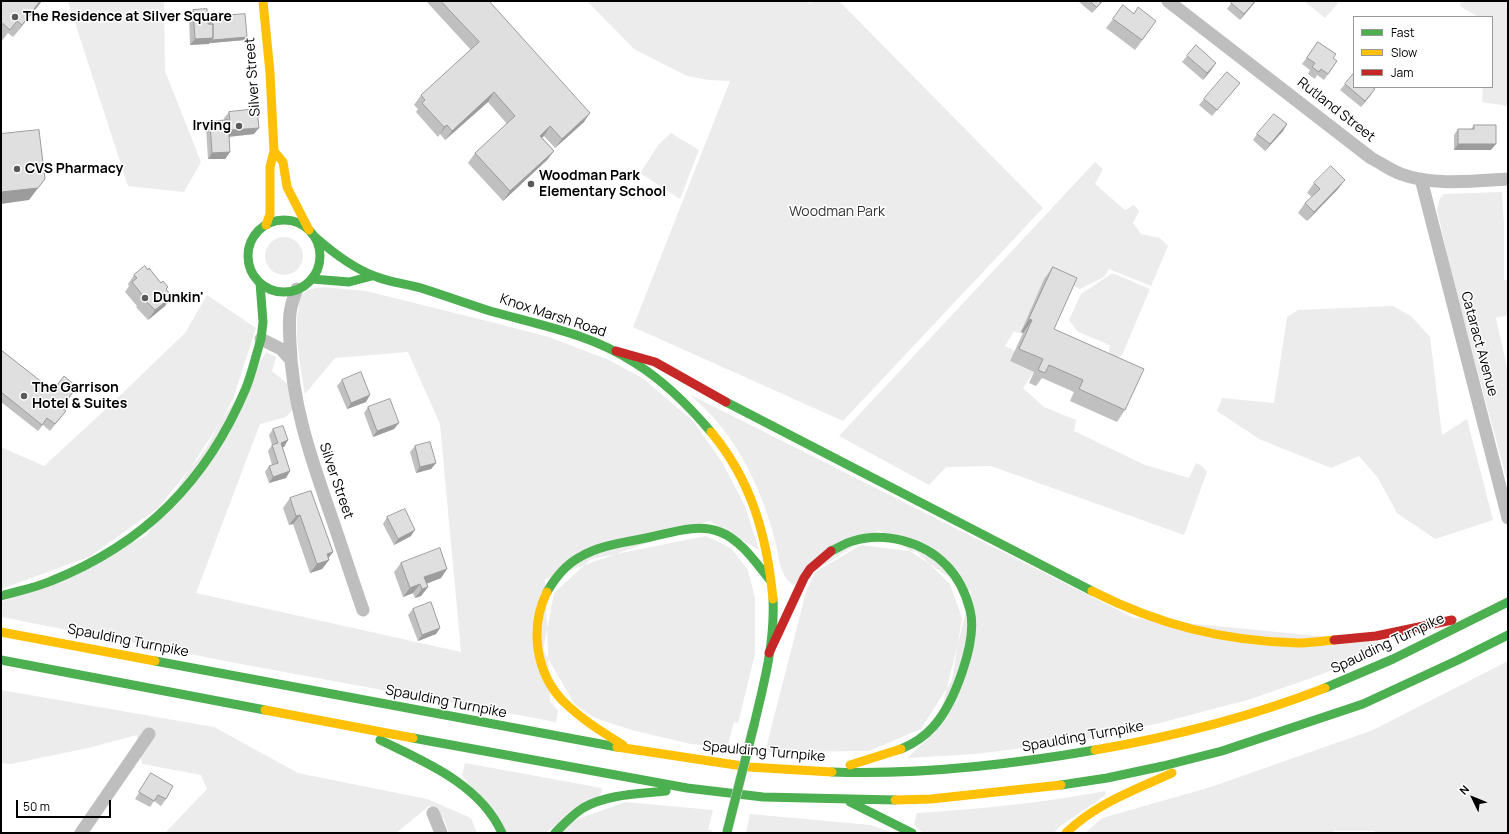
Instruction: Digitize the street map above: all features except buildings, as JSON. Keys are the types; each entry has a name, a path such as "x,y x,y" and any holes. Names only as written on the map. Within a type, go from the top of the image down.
{"main road":[{"name":"Silver Street","path":"263,1 270,73 274,151 270,166 272,195 270,214 266,225"},
{"name":"Silver Street","path":"274,151 282,162 287,187 311,233"},
{"path":"288,220 299,223 311,233 318,244 320,253 317,271 305,285 289,291 274,290 260,283 250,268 249,250 256,234 266,225 276,221 288,220"},
{"name":"Knox Marsh Road","path":"311,233 332,251 372,276 420,288 579,336 616,351 646,370 674,393 717,439 735,467 753,502 766,545 773,623 769,653 754,725 728,832"},
{"name":"Knox Marsh Road","path":"312,278 325,281 348,282 372,276"},
{"path":"1,596 47,583 94,563 137,535 174,503 204,467 230,427 249,384 261,339 263,322 260,283"},
{"path":"616,351 655,362 715,396 1022,556 1123,607 1153,618 1209,634 1239,639 1299,643 1376,636 1489,611"},
{"path":"630,750 576,714 566,705 554,691 541,664 536,642 537,622 543,602 551,584 563,569 579,557 599,549 637,540 697,529 717,530 734,538 770,580"},
{"path":"769,653 797,590 811,569 830,552 854,541 879,537 892,538 917,545 938,558 951,571 962,587 970,611 971,623 969,649 958,683 946,709 940,718 925,735 898,751 830,771"},
{"name":"Spaulding Turnpike","path":"1,632 630,750 720,764 830,771 922,770 987,766 1077,754 1144,741 1276,706 1366,671 1508,602"},
{"path":"1,660 547,764 687,788 763,796 845,800 931,798 1040,788 1107,778 1163,766 1222,751 1363,704 1508,635"},
{"path":"353,727 448,774 463,785 476,798 490,814 502,833"},
{"path":"1066,833 1077,822 1097,808 1222,751"},
{"path":"555,833 576,813 593,803 609,799 687,788"},
{"path":"845,800 912,833"}],"street":[{"name":"Rutland Street","path":"1168,1 1371,158 1401,174 1421,179 1445,181 1508,179"},
{"name":"Cataract Avenue","path":"1421,179 1508,518"},
{"name":"Silver Street","path":"297,289 289,314 290,359 295,393 304,436 363,610"},
{"path":"261,339 281,349 290,359"},
{"path":"81,833 149,734"},
{"path":"433,813 441,833"}],"green space":[{"path":"68,1 164,1 165,71 201,162 184,192 128,186"},
{"name":"Woodman Park","path":"587,1 807,1 810,4 812,1 839,1 1043,208 843,421 633,327 730,81 709,80 687,76 634,49"},
{"path":"1304,1 1340,1 1325,18"},
{"path":"1461,1 1508,1 1508,106 1482,102 1483,88 1493,88 1493,16 1476,16 1460,6"},
{"path":"671,133 699,150 680,199 640,173 659,144"},
{"path":"1095,162 1103,169 1095,184 1125,210 1134,205 1139,211 1133,223 1141,234 1160,238 1168,246 1151,286 1109,269 1104,277 1080,289 1064,281 1021,332 1023,333 1014,331 1005,346 1015,351 1010,361 1034,372 1023,388 1044,407 1076,420 1074,431 1145,465 1189,478 1196,463 1202,466 1207,472 1184,535 991,466 946,467 929,485 839,436"},
{"path":"1502,192 1504,225 1504,280 1508,280 1508,315 1496,318 1508,371 1508,484 1453,280 1437,210 1440,198 1444,194"},
{"path":"280,237 288,237 298,242 302,249 302,263 298,270 288,275 280,275 270,270 268,267 265,260 265,252 270,242 273,240"},
{"path":"1111,274 1115,274 1150,289 1122,355 1116,358 1111,358 1109,352 1110,345 1078,332 1069,320 1081,294"},
{"path":"323,287 366,291 549,337 609,360 644,379 693,421 722,462 745,506 759,550 709,521 545,579 550,701 558,711 556,722 241,664 1,617 1,602 146,536 266,352 276,357 272,371 288,384 292,410 286,417 260,424 196,593 461,652 440,424 408,352 335,358 305,394 297,337 297,315 299,306 295,305 300,297 309,290"},
{"path":"207,295 256,328 233,399 205,450 158,508 89,557 1,589 1,447 44,466 185,333"},
{"path":"1393,306 1411,316 1430,337 1442,435 1467,419 1493,520 1435,539 1397,513 1378,478 1359,456 1331,468 1259,439 1217,411 1222,398 1274,403 1287,317 1298,310"},
{"path":"689,394 1134,618 1379,642 1382,650 1320,675 1251,699 1160,723 1065,743 975,754 907,758 936,731 971,592 879,530 793,585 784,576 769,519 757,487 742,457 722,428"},
{"path":"706,536 731,548 748,570 755,598 755,654 738,723 734,722 727,748 691,744 635,731 595,718 575,705 543,650 554,593 591,559"},
{"path":"861,545 917,552 950,584 962,618 952,680 921,729 869,751 765,752 806,592 815,572"},
{"path":"1508,661 1508,833 1378,833 1373,831 1334,831 1330,833 1085,833 1102,818 1211,787 1373,730"},
{"path":"1,690 214,727 298,773 427,799 471,818 477,833 449,833 444,819 429,806 396,833 165,833 207,789 201,775 142,764 137,735 88,748 11,764 1,763"},
{"path":"465,763 602,788 601,794 545,833 506,833 462,775"},
{"path":"1105,791 1106,795 1059,827 1054,833 923,833 914,825 917,813 1011,805"},
{"path":"625,802 713,810 708,830 712,830 711,833 559,833 567,823"},
{"path":"750,814 871,825 894,833 746,833"}],"traffic: fast":[{"path":"284,220 304,226 314,236 320,256 314,276 304,286 284,292 264,286 254,276 248,256 254,236 264,226 284,220"},
{"path":"314,236 344,260 368,274 389,281 418,287 490,311 565,331 583,337 618,353 646,370 666,386 685,403 711,432"},
{"path":"312,279 349,282 372,276"},
{"path":"260,283 263,322 261,339"},
{"path":"1,596 32,588 84,566 115,548 143,528 169,506 192,480 212,452 230,421 246,388 261,339"},
{"path":"726,402 1092,591"},
{"path":"547,592 565,568 575,560 594,550 610,545 680,530 701,528 720,532 735,540 748,553 770,580"},
{"path":"831,551 850,542 865,538 878,537 890,538 915,545 927,550 946,565 958,580 966,598 972,623 971,638 956,688 941,717 933,727 918,740 901,749"},
{"path":"754,725 771,647 773,599"},
{"path":"1325,688 1393,659 1508,602"},
{"path":"1061,785 1107,778 1222,751 1363,704 1508,635"},
{"path":"1,660 265,710"},
{"path":"155,661 617,747"},
{"path":"727,832 754,725"},
{"path":"413,738 687,788 763,797 895,800"},
{"path":"380,740 433,766 466,788 480,801 492,816 502,833"},
{"path":"832,772 865,773 964,768 1095,750"},
{"path":"555,833 575,814 592,803 623,795 666,791"},
{"path":"850,802 912,833"}],"traffic: slow":[{"path":"263,1 270,73 274,151 270,167 270,214 266,225"},
{"path":"274,151 283,162 287,187 309,230"},
{"path":"711,432 737,470 755,511 767,554 773,599"},
{"path":"1092,591 1117,603 1167,622 1218,635 1270,642 1298,643 1334,640"},
{"path":"547,592 541,606 537,635 541,664 547,677 554,690 570,708 592,725 623,745"},
{"path":"1,632 155,661"},
{"path":"1095,750 1153,739 1212,725 1269,708 1325,688"},
{"path":"265,710 413,738"},
{"path":"617,747 749,767 832,772"},
{"path":"850,765 901,749"},
{"path":"1066,833 1077,823 1116,798 1172,773"},
{"path":"895,800 931,799 1061,785"}],"traffic: jam":[{"path":"616,351 655,362 726,402"},
{"path":"769,653 804,578 810,569 831,551"},
{"path":"1334,640 1376,636 1452,620"}],"place":[{"name":"The Residence at Silver Square","path":"15,17"},
{"name":"Irving","path":"239,126"},
{"name":"CVS Pharmacy","path":"17,169"},
{"name":"Woodman Park Elementary School","path":"531,184"},
{"name":"Dunkin'","path":"145,298"},
{"name":"The Garrison Hotel & Suites","path":"24,396"}]}
